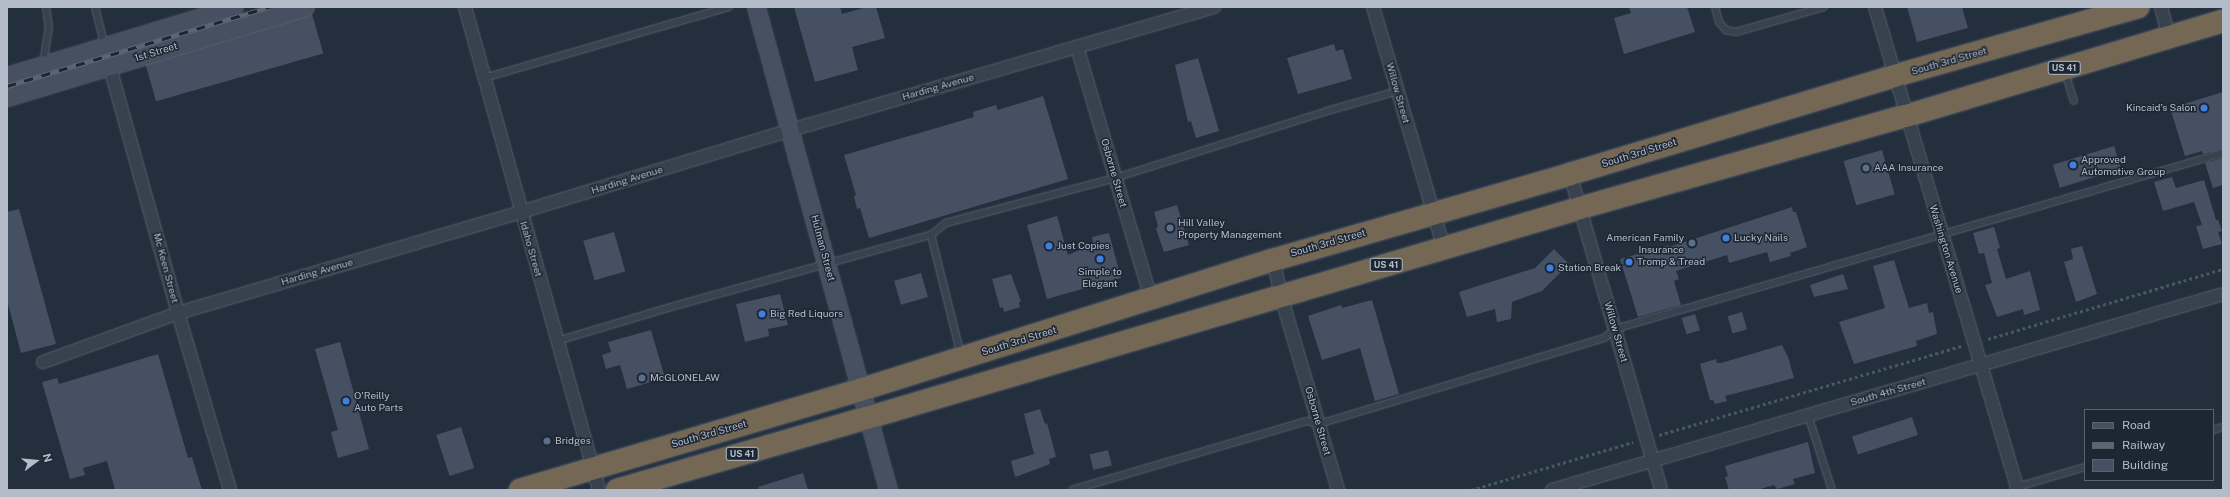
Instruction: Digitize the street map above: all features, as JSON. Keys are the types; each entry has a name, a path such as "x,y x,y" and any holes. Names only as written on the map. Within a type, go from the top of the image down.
{"highway":[{"name":"South 3rd Street","path":"520,490 860,390 1273,260 1433,212 1570,174 1894,76 2138,7"},
{"name":"US 41","path":"617,490 1580,208 1906,116 2223,21"}],"street":[{"name":"1st Street","path":"7,76 234,7"},
{"name":"1st Street","path":"7,97 305,7"},
{"name":"Idaho Street","path":"465,7 599,490"},
{"name":"Hulman Street","path":"756,7 791,130 885,489"},
{"name":"Harding Avenue","path":"43,362 178,313 521,212 791,130 1214,7"},
{"name":"Willow Street","path":"1373,7 1444,249"},
{"name":"Washington Avenue","path":"1875,7 1894,76 2017,489"},
{"path":"2161,7 2169,36"},
{"name":"Mc Keen Street","path":"104,46 178,313 230,490"},
{"name":"Osborne Street","path":"1077,47 1151,299"},
{"name":"Willow Street","path":"1570,174 1661,490"},
{"name":"Osborne Street","path":"1273,260 1281,296 1338,490"},
{"name":"South 4th Street","path":"1552,490 2223,294"}],"lane":[{"path":"42,65 48,28 46,7"},
{"path":"95,7 104,46"},
{"path":"484,78 729,7"},
{"path":"1715,7 1719,22 1726,30 1736,32 1824,7"},
{"path":"2064,68 2074,101"},
{"path":"557,341 826,263 931,235 946,223 1115,178 1327,111 1398,91"},
{"path":"1072,490 1307,421 1318,424 1604,338 1615,329 1942,236 2223,153"},
{"path":"931,235 962,358"},
{"path":"1808,415 1832,490"},
{"path":"2017,489 2084,467"}],"path":[{"path":"1990,338 2223,269"},
{"path":"1661,434 1952,350"},
{"path":"1471,490 1628,444"}],"building":[{"path":"794,7 840,7 842,14 867,7 876,7 885,38 852,47 858,70 815,82"},
{"path":"1629,7 1687,7 1695,32 1624,54 1614,18 1631,13"},
{"path":"1907,7 1962,7 1968,28 1917,42"},
{"path":"312,14 323,53 156,101 145,62"},
{"path":"1334,44 1336,51 1343,49 1352,79 1298,94 1287,58"},
{"path":"1198,58 1219,131 1196,138 1191,121 1188,122 1175,65"},
{"path":"2223,92 2223,149 2203,154 2202,151 2185,156 2171,111 2184,106 2184,104"},
{"path":"1043,96 1068,179 869,238 860,208 857,209 854,196 856,195 844,155 974,117 973,112 996,105 998,110"},
{"path":"2114,146 2121,169 2060,188 2053,165"},
{"path":"1882,150 1895,194 1856,205 1844,161"},
{"path":"2223,158 2223,185 2213,188 2205,163"},
{"path":"2172,177 2176,188 2204,180 2216,220 2218,220 2222,231 2218,232 2222,244 2203,249 2196,226 2202,225 2194,202 2163,211 2154,182"},
{"name":"Hill Valley Property Management","path":"1177,205 1189,245 1164,252 1156,229 1158,226 1154,212"},
{"path":"1792,207 1793,212 1796,212 1807,247 1790,253 1791,256 1770,262 1767,252 1729,263 1727,255 1676,271 1679,279 1674,281 1681,305 1638,317 1620,259 1669,245 1669,247"},
{"path":"19,209 56,344 21,353 7,300 7,212"},
{"path":"1057,216 1068,255 1093,244 1092,237 1109,233 1121,278 1047,299 1027,225"},
{"path":"1994,227 2000,248 1997,249 2006,279 2030,271 2040,310 2024,315 2023,309 1997,317 1985,285 1992,283 1984,253 1979,254 1973,233"},
{"path":"614,232 625,271 595,280 583,241"},
{"path":"2082,246 2097,294 2076,302 2064,262 2073,259 2071,249"},
{"path":"1554,249 1569,264 1542,291 1512,302 1511,319 1497,322 1495,309 1467,317 1459,292 1535,268"},
{"path":"1894,260 1909,308 1927,303 1929,313 1933,312 1937,334 1916,341 1917,346 1854,364 1839,322 1885,308 1873,266"},
{"path":"921,273 928,297 901,305 894,281"},
{"path":"1011,274 1021,302 1019,302 1020,307 1004,312 1003,307 1000,308 992,279"},
{"path":"1843,274 1848,289 1814,297 1810,285"},
{"name":"Big Red Liquors","path":"780,294 788,325 768,329 769,336 745,342 736,304"},
{"path":"1372,300 1399,394 1375,401 1360,348 1322,360 1308,316 1341,305 1342,308"},
{"path":"1742,312 1747,329 1733,333 1728,316"},
{"path":"1695,314 1700,330 1687,334 1682,318"},
{"path":"651,330 665,378 627,389 620,365 606,369 602,355 611,352 608,342"},
{"path":"340,342 369,449 338,458 331,432 338,430 315,349"},
{"path":"1782,345 1788,357 1794,378 1725,396 1727,401 1715,404 1713,400 1710,400 1700,364 1716,359 1717,363 1721,363"},
{"path":"158,354 188,458 192,457 202,490 115,490 107,461 83,468 85,475 70,479 42,382 57,378 59,384"},
{"path":"1040,409 1045,424 1047,423 1056,457 1049,459 1050,464 1015,477 1011,461 1034,454 1024,414"},
{"path":"1912,417 1918,435 1858,455 1852,436"},
{"path":"461,427 474,468 450,476 436,435"},
{"path":"1808,442 1815,473 1793,479 1795,484 1777,489 1774,485 1757,490 1729,490 1725,477 1728,476 1725,466"},
{"path":"1108,450 1112,466 1093,470 1090,455"},
{"path":"803,473 808,490 759,490 758,487"}],"railway":[{"path":"7,86 269,7"}],"place":[{"name":"Kincaid’s Salon","path":"2204,108"},
{"name":"Approved Automotive Group","path":"2073,165"},
{"name":"AAA Insurance","path":"1866,168"},
{"name":"Hill Valley Property Management","path":"1170,228"},
{"name":"Lucky Nails","path":"1726,238"},
{"name":"American Family Insurance","path":"1692,243"},
{"name":"Just Copies","path":"1049,246"},
{"name":"Simple to Elegant","path":"1100,259"},
{"name":"Tromp & Tread","path":"1629,262"},
{"name":"Station Break","path":"1550,268"},
{"name":"Big Red Liquors","path":"762,314"},
{"name":"McGLONELAW","path":"642,378"},
{"name":"O'Reilly Auto Parts","path":"346,401"},
{"name":"Bridges","path":"547,441"}]}
